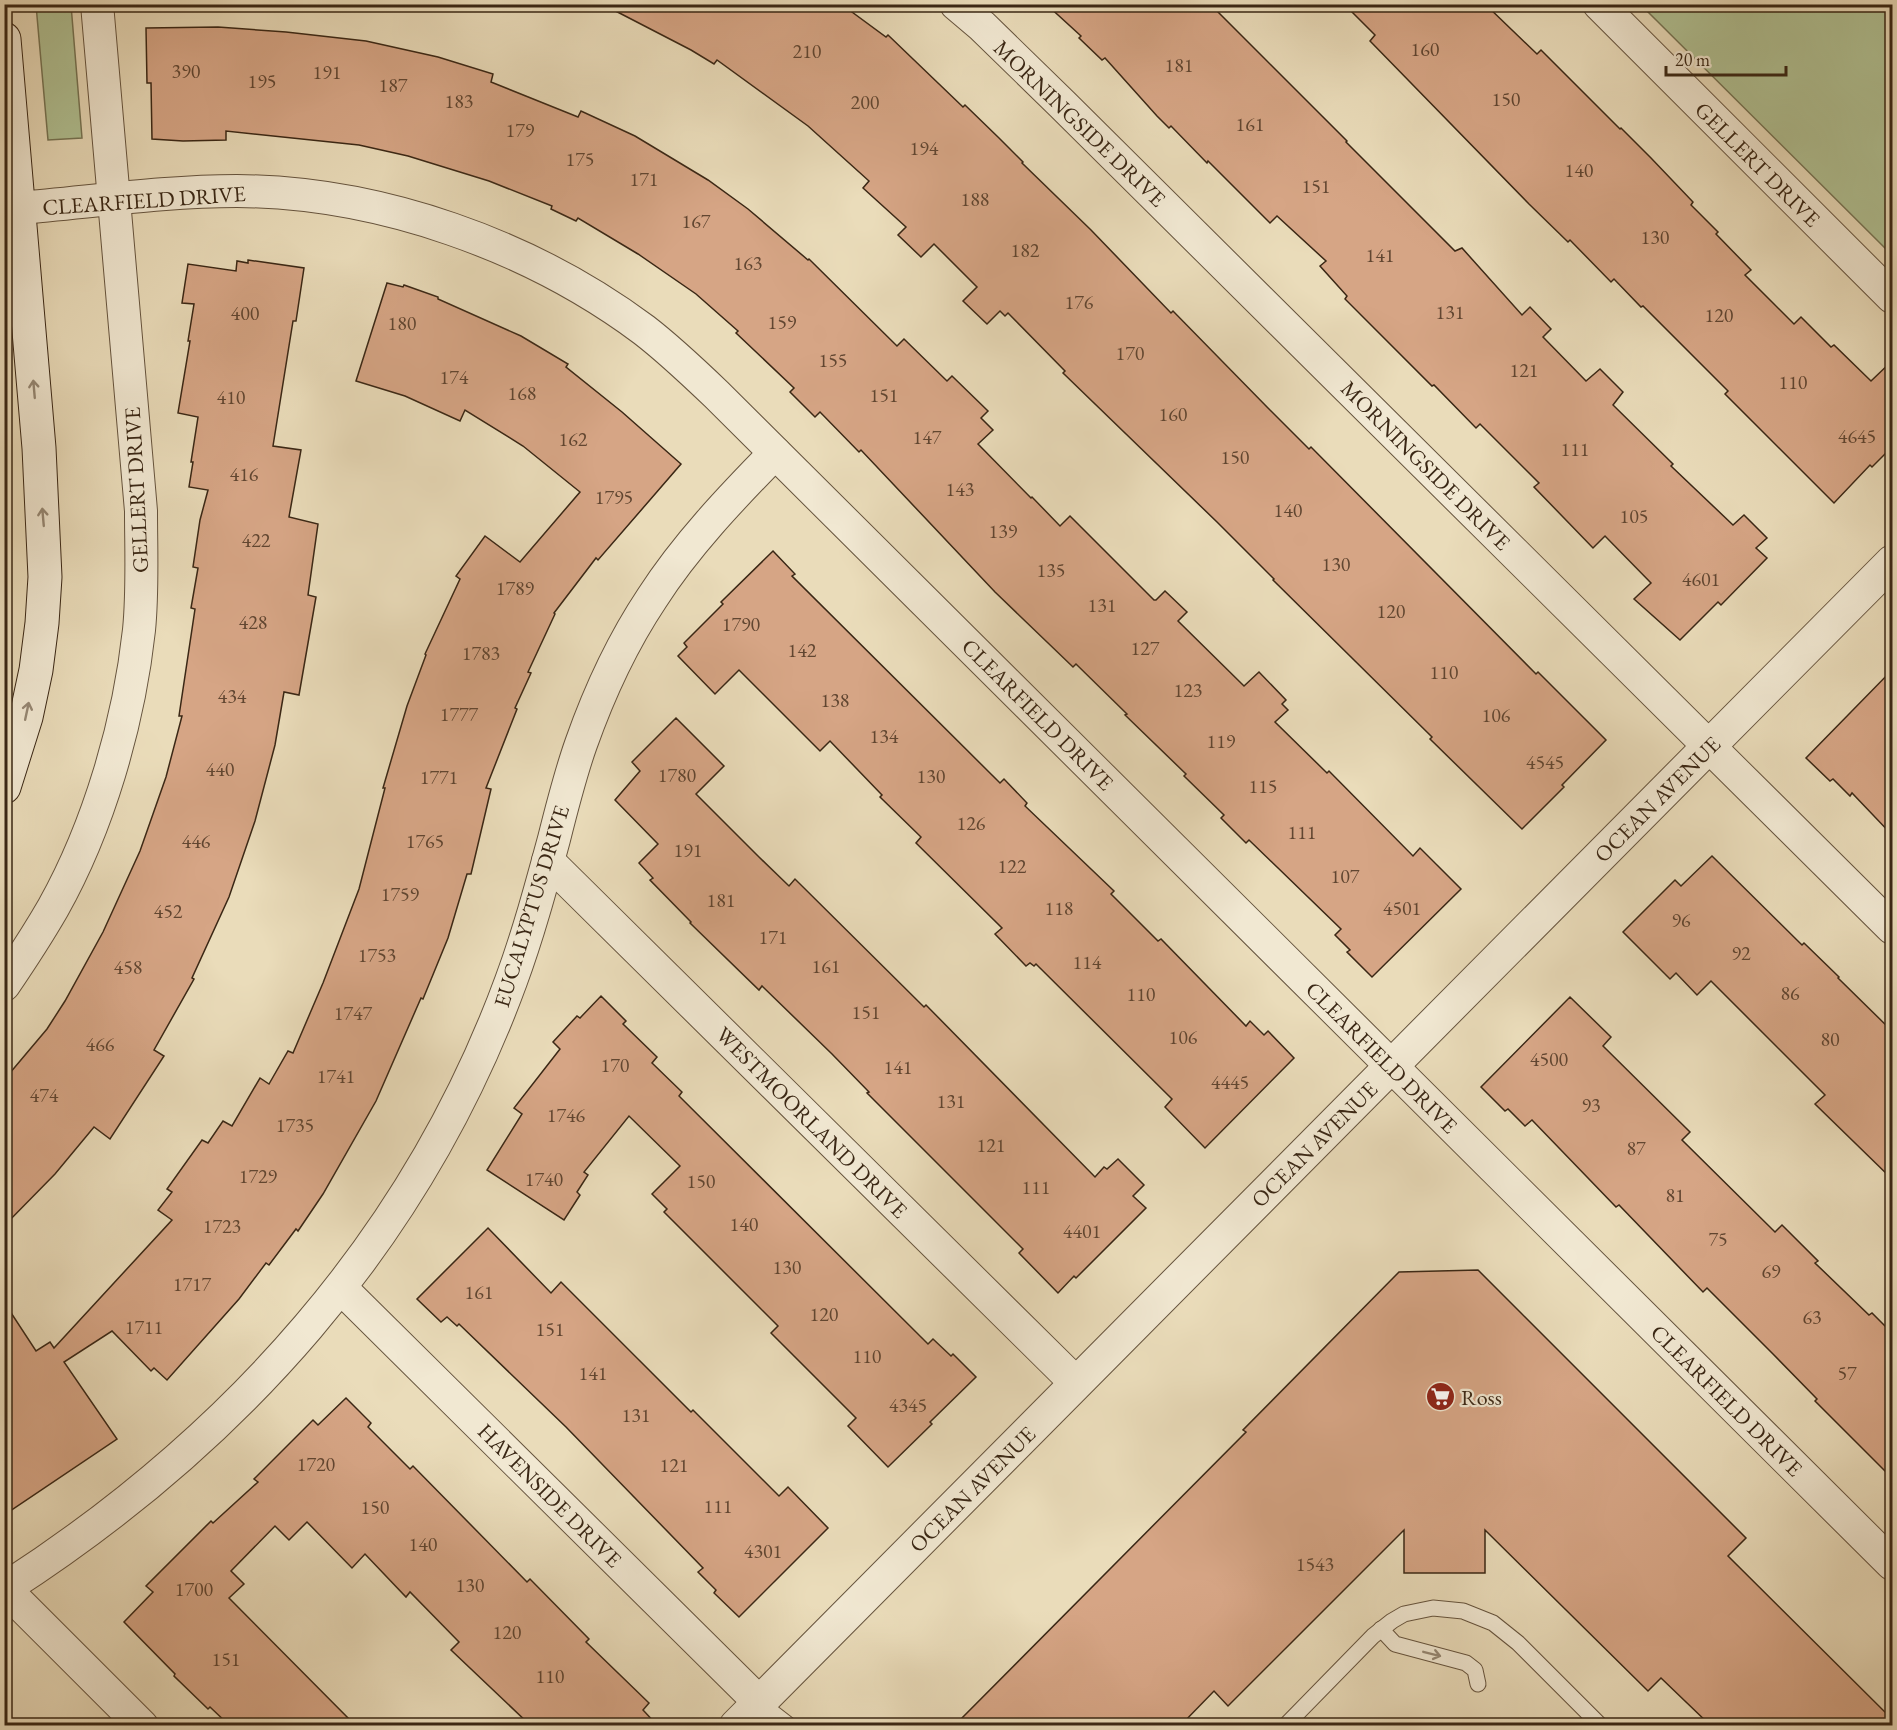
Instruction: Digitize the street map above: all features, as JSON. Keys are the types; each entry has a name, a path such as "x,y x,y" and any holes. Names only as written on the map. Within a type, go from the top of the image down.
{"street":[{"name":"GELLERT DRIVE","path":"4,985 54,906 100,800 116,747 130,687 139,629 141,511 97,4"},
{"name":"MORNINGSIDE DRIVE","path":"956,4 1039,81 1893,928"},
{"name":"GELLERT DRIVE","path":"1599,4 1893,297"},
{"path":"4,39 39,448 45,577 42,623 34,679 26,717 4,787"},
{"name":"CLEARFIELD DRIVE","path":"19,208 227,191 297,195 353,203 406,215 460,231 507,250 555,273 601,300 645,331 683,363 775,453 1893,1564"},
{"name":"EUCALYPTUS DRIVE","path":"5,1588 92,1530 140,1492 185,1453 268,1373 340,1288 403,1199 462,1095 511,982 532,920 580,747 600,696 624,646 652,597 689,547 775,453"},
{"name":"OCEAN AVENUE","path":"736,1725 1893,562"},
{"name":"WESTMOORLAND DRIVE","path":"548,861 1076,1383"},
{"name":"HAVENSIDE DRIVE","path":"340,1288 759,1702"},
{"path":"5,1588 142,1725"}],"lane":[{"path":"1285,1725 1381,1629 1404,1614 1417,1610 1447,1608 1478,1615 1493,1623 1518,1643 1601,1725"},
{"path":"1381,1629 1395,1644 1466,1663 1475,1670 1478,1683"},
{"path":"759,1702 790,1725"}],"green space":[{"path":"36,5 71,5 82,138 48,140"},
{"path":"1641,5 1892,5 1892,255"}],"building":[{"path":"602,4 841,4 886,37 888,35 999,138 1171,313 1173,311 1536,674 1538,672 1606,740 1522,829 1430,739 1432,737 1217,522 1063,373 1065,371 1008,313 1005,316 1000,311 987,324 963,301 977,287 934,244 921,257 898,235 906,227 863,188 869,181 808,126 717,60 714,64"},
{"path":"1046,4 1210,4 1455,251 1462,248 1522,315 1530,307 1551,329 1543,337 1586,381 1600,369 1623,392 1613,405 1673,464 1671,466 1733,525 1744,515 1767,538 1756,548 1767,558 1721,605 1718,602 1680,640 1634,599 1651,583 1605,536 1593,548 1534,487 1539,483 1480,424 1476,428 1345,299 1347,296 1320,266 1326,261 1277,216 1270,223 1171,126 1169,128 1105,58 1102,60 1079,38 1081,36"},
{"path":"1344,4 1485,4 1537,54 1541,50 1651,158 1693,202 1691,205 1718,232 1716,234 1751,270 1745,275 1794,324 1801,317 1831,347 1834,345 1871,381 1893,360 1893,446 1872,467 1870,465 1834,503 1725,394 1728,391 1643,306 1641,307 1614,279 1611,282 1570,240 1568,242 1529,204 1370,41 1375,35"},
{"path":"218,27 366,41 438,57 493,74 491,82 578,117 581,111 635,136 708,180 748,209 809,259 897,346 904,339 947,381 952,376 988,411 981,418 993,430 978,444 1031,498 1060,526 1070,516 1154,600 1165,591 1187,612 1178,621 1244,686 1259,672 1286,700 1282,704 1288,710 1275,722 1327,773 1329,771 1413,856 1420,848 1461,889 1372,977 1347,952 1350,950 1335,935 1341,929 1249,840 1246,843 1221,818 1224,815 1184,776 1186,774 1076,664 1073,667 995,592 861,450 859,452 820,412 815,417 790,392 794,388 736,333 738,331 696,294 638,254 578,218 576,221 551,209 552,206 489,181 408,156 359,145 226,131 226,140 152,139 151,83 147,83 146,28"},
{"path":"248,260 304,268 273,446 301,450 289,517 318,524 308,595 316,597 299,695 284,692 275,745 255,821 229,897 192,978 194,979 154,1050 164,1056 110,1139 94,1127 55,1174 4,1226 4,1080 47,1029 103,932 140,851 166,777 182,716 179,716 195,609 191,608 198,568 193,567 200,520 208,490 189,487 198,417 178,413 194,304 182,303 188,264 236,271 237,261 248,263"},
{"path":"387,283 403,287 404,285 438,297 438,299 521,336 568,364 566,367 681,464 598,560 596,558 554,613 528,672 531,673 515,708 517,709 486,788 491,789 471,874 467,874 448,938 376,1101 323,1194 298,1231 296,1229 269,1265 266,1263 239,1299 167,1380 154,1368 151,1371 112,1331 64,1362 117,1439 4,1515 4,1302 36,1351 50,1342 54,1348 172,1220 158,1210 172,1192 167,1189 202,1140 208,1143 223,1121 232,1126 260,1078 269,1084 288,1051 293,1053 359,889 385,788 383,788 407,706 425,654 460,579 456,576 485,536 520,562 580,492 523,446 465,410 460,421 405,396 356,381"},
{"path":"773,551 795,574 792,576 1000,783 1004,779 1027,803 1025,806 1114,891 1111,894 1158,941 1161,939 1246,1026 1250,1021 1264,1035 1268,1031 1294,1058 1205,1148 1165,1107 1172,1099 1036,964 1034,966 1030,963 1026,966 995,934 1002,928 916,843 921,837 880,797 882,795 830,741 820,751 739,670 715,694 678,656 687,647 684,643 723,604 721,602"},
{"path":"1893,669 1893,836 1852,793 1850,796 1833,779 1830,781 1806,758"},
{"path":"676,718 724,766 696,794 759,857 789,886 795,879 924,1007 926,1005 1095,1177 1104,1167 1107,1169 1118,1159 1144,1185 1133,1196 1146,1208 1058,1293 1019,1253 1023,1249 867,1093 869,1092 832,1054 762,986 759,990 690,923 650,880 653,878 639,863 658,844 615,800 640,771 632,762"},
{"path":"1712,856 1893,1032 1893,1180 1815,1104 1825,1095 1711,981 1697,995 1676,973 1670,979 1623,932 1675,880 1681,886"},
{"path":"601,996 626,1021 623,1024 657,1057 652,1063 682,1092 679,1096 928,1344 933,1339 951,1356 953,1354 976,1377 888,1467 848,1426 856,1418 771,1333 778,1326 664,1212 667,1209 652,1194 680,1166 629,1116 584,1172 588,1175 577,1192 580,1195 564,1220 487,1170 522,1114 514,1108 560,1049 553,1042 577,1016 580,1018"},
{"path":"1570,997 1611,1037 1603,1046 1690,1132 1682,1140 1775,1232 1782,1225 1818,1261 1815,1263 1869,1315 1872,1313 1893,1334 1893,1479 1707,1288 1703,1292 1532,1120 1525,1126 1508,1109 1505,1111 1481,1087"},
{"path":"488,1228 551,1293 561,1282 779,1496 788,1487 828,1528 739,1617 714,1593 716,1590 698,1572 703,1568 566,1427 459,1324 457,1326 447,1317 441,1322 417,1299"},
{"path":"1478,1270 1746,1538 1728,1556 1893,1720 1893,1725 1710,1725 1661,1678 1648,1691 1485,1530 1485,1573 1404,1573 1404,1530 1228,1706 1214,1691 1181,1725 955,1725 1246,1432 1243,1430 1399,1272"},
{"path":"346,1398 371,1423 368,1427 410,1469 413,1466 527,1582 530,1579 589,1639 586,1642 649,1703 643,1710 657,1725 530,1725 451,1650 459,1642 410,1592 406,1597 365,1554 352,1568 307,1522 289,1540 275,1526 231,1571 244,1584 229,1598 355,1725 229,1725 210,1707 208,1709 174,1676 175,1674 124,1622 153,1592 146,1586 211,1521 213,1523 258,1482 254,1479 313,1420 318,1425"}],"place":[{"name":"Ross","path":"1440,1397"}]}
